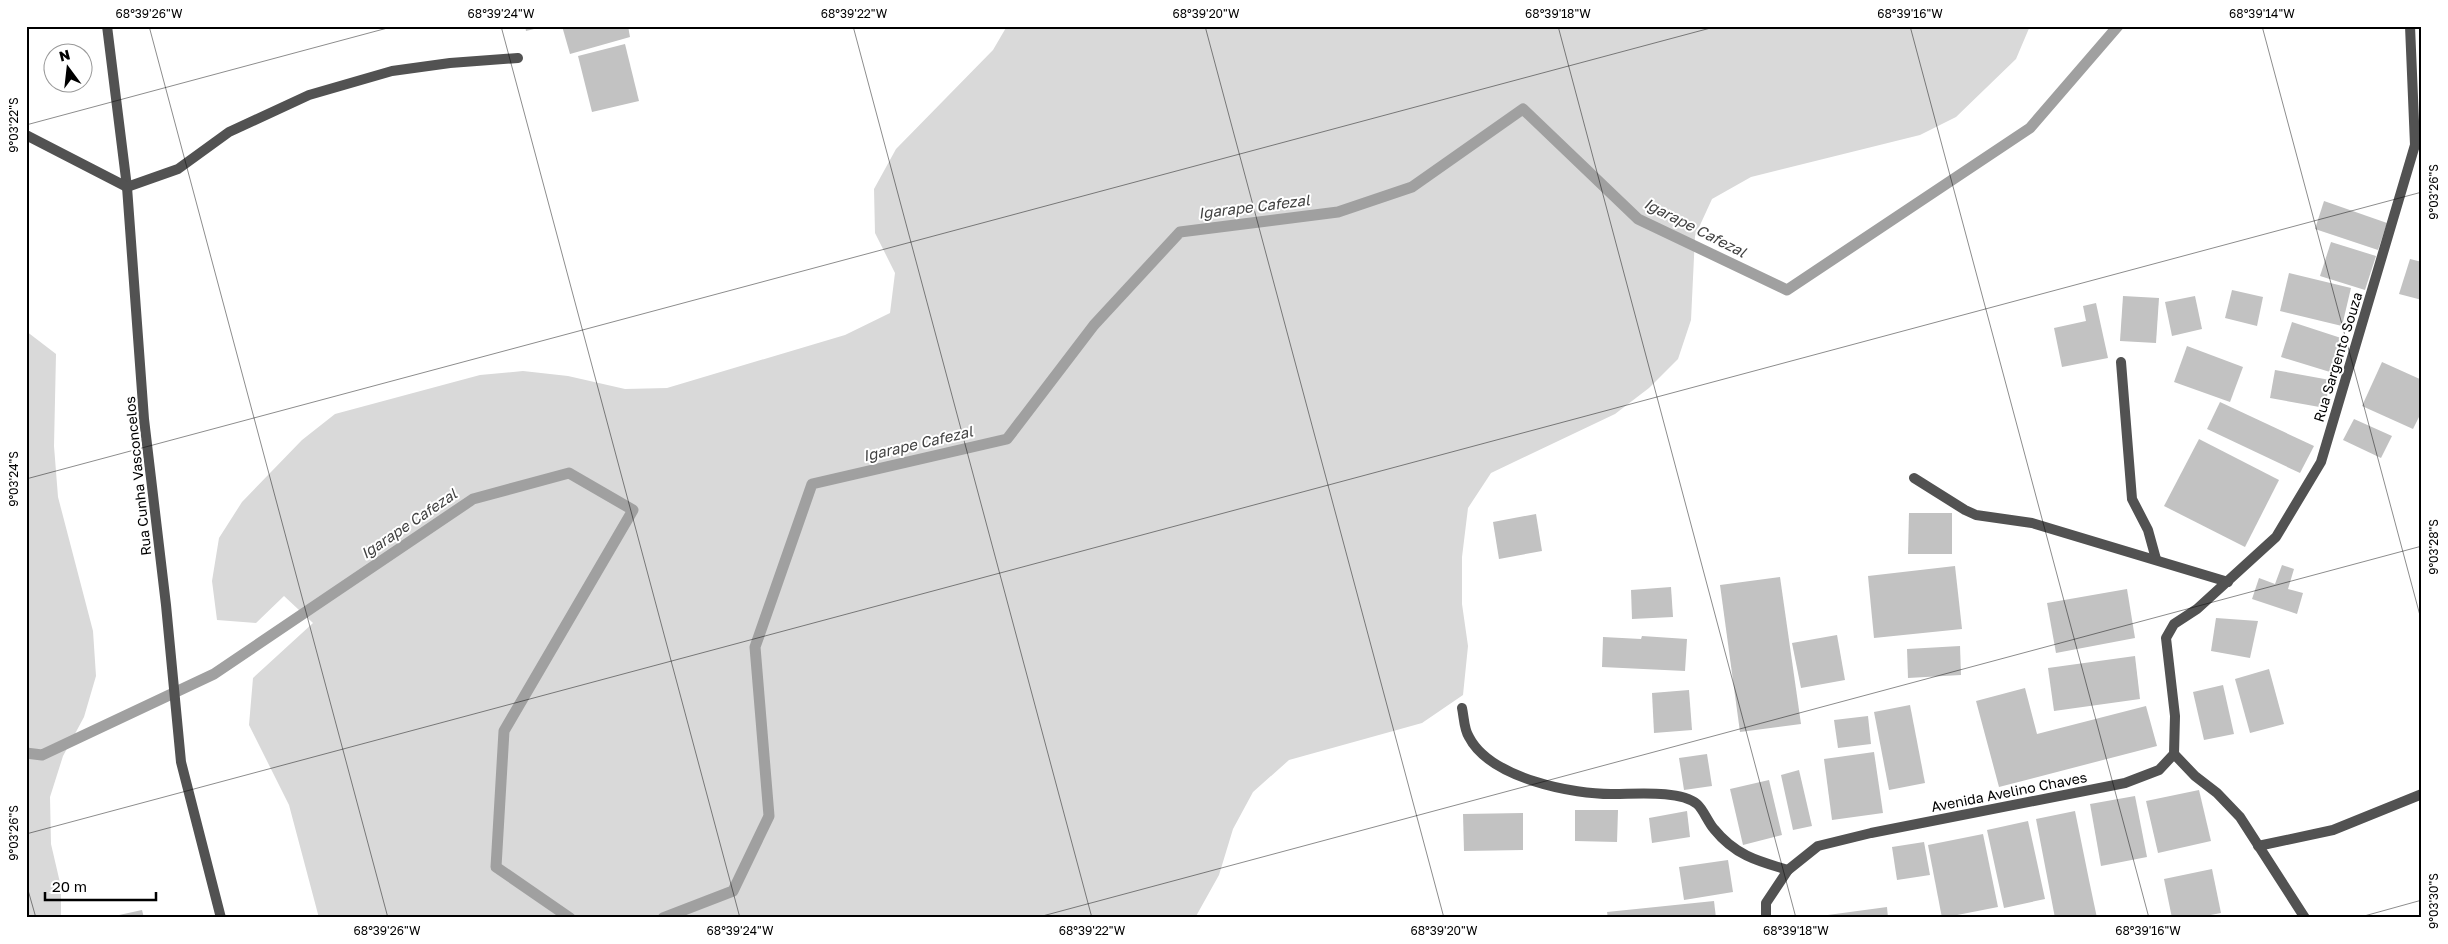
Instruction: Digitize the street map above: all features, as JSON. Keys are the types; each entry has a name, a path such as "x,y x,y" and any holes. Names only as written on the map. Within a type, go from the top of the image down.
{"street":[{"name":"Rua Cunha Vasconcelos","path":"107,26 128,187 144,419 166,605 181,762 220,918"},
{"name":"Rua Sargento Souza","path":"2174,754 2175,716 2166,638 2174,624 2197,609 2276,537 2321,462 2324,453 2415,145 2410,26"},
{"path":"26,135 128,187 178,169 229,132 309,95 392,71 450,62 518,58"},
{"path":"2121,362 2132,499 2148,530 2156,559"},
{"path":"1914,478 1976,515 2032,523 2228,582"},
{"path":"1462,708 1468,737 1493,764 1550,788 1612,794 1673,795 1697,804 1707,821 1725,843 1752,860 1788,870"},
{"path":"2174,754 2195,776 2218,793 2240,817 2305,918"},
{"name":"Avenida Avelino Chaves","path":"1766,918 1766,903 1788,870 1818,846 1871,833 2125,783 2159,770 2174,754"},
{"path":"2258,846 2332,830 2422,794"}],"shaded area":[{"path":"1007,26 2030,26 2016,59 1956,117 1920,135 1751,177 1712,199 1695,236 1691,320 1678,359 1649,388 1615,414 1491,473 1468,508 1462,557 1462,604 1468,646 1463,695 1422,723 1289,760 1253,792 1233,829 1219,875 1195,918 319,918 289,805 249,725 253,678 313,623 284,596 256,623 217,620 212,581 219,538 242,502 302,440 335,414 480,375 523,371 568,376 625,389 667,388 845,335 890,313 895,273 875,233 874,189 896,149 993,50"},
{"path":"26,331 56,354 54,446 58,497 93,631 96,676 84,717 63,756 50,797 51,844 61,887 61,918 26,918"}],"building":[{"path":"525,26 542,26 542,27 526,31"},
{"path":"562,26 628,26 630,37 570,54"},
{"path":"625,44 639,101 592,112 578,56"},
{"path":"2324,201 2387,223 2378,250 2315,229"},
{"path":"2331,242 2376,256 2365,290 2320,276"},
{"path":"2410,259 2422,262 2422,300 2399,294"},
{"path":"2289,273 2351,288 2342,326 2280,311"},
{"path":"2232,290 2263,297 2257,326 2225,318"},
{"path":"2123,296 2159,298 2156,343 2120,341"},
{"path":"2195,296 2202,329 2172,336 2165,302"},
{"path":"2096,303 2108,358 2062,367 2054,328 2086,321 2083,306"},
{"path":"2292,322 2341,338 2330,372 2281,357"},
{"path":"2187,346 2243,367 2230,402 2174,382"},
{"path":"2382,362 2422,380 2422,411 2413,429 2362,406"},
{"path":"2275,370 2330,380 2325,408 2270,398"},
{"path":"2220,402 2314,446 2300,473 2207,429"},
{"path":"2354,419 2392,436 2381,458 2343,440"},
{"path":"2199,439 2279,480 2245,547 2164,506"},
{"path":"1909,513 1952,513 1952,554 1908,554"},
{"path":"1536,514 1542,551 1499,559 1493,522"},
{"path":"2282,565 2294,569 2288,589 2303,593 2297,614 2252,599 2259,578 2275,584"},
{"path":"1955,566 1962,629 1874,638 1868,576"},
{"path":"1780,577 1801,724 1740,732 1720,585"},
{"path":"1671,587 1673,617 1632,619 1631,590"},
{"path":"2127,589 2135,638 2056,653 2047,603"},
{"path":"2216,618 2258,621 2250,658 2211,651"},
{"path":"1837,635 1845,680 1801,688 1792,643"},
{"path":"1642,636 1687,639 1685,671 1602,667 1603,637 1641,639"},
{"path":"1960,646 1961,675 1908,678 1907,649"},
{"path":"2135,656 2140,699 2054,711 2048,668"},
{"path":"2269,669 2284,724 2250,733 2235,679"},
{"path":"2223,685 2234,734 2204,740 2193,692"},
{"path":"2025,688 2037,734 2146,706 2157,746 1999,787 1976,701"},
{"path":"1689,690 1692,730 1654,733 1652,693"},
{"path":"1910,705 1925,783 1889,790 1874,712"},
{"path":"1868,716 1871,744 1838,748 1834,720"},
{"path":"1874,752 1883,813 1832,820 1824,759"},
{"path":"1707,754 1712,786 1684,790 1679,758"},
{"path":"1799,770 1812,826 1793,830 1781,775"},
{"path":"1769,780 1782,835 1743,845 1730,789"},
{"path":"2199,790 2211,841 2158,853 2146,801"},
{"path":"2135,796 2147,857 2101,866 2090,804"},
{"path":"1575,810 1618,810 1617,842 1575,841"},
{"path":"1687,811 1690,837 1652,843 1649,818"},
{"path":"2075,811 2097,918 2055,918 2036,819"},
{"path":"1523,813 1523,850 1464,851 1463,814"},
{"path":"2028,821 2045,899 2004,908 1987,830"},
{"path":"1983,834 1998,907 1942,918 1928,845"},
{"path":"1924,842 1930,875 1897,880 1892,847"},
{"path":"1728,860 1733,892 1684,900 1679,867"},
{"path":"2212,869 2221,913 2195,918 2172,918 2164,879"},
{"path":"1714,901 1716,918 1608,918 1607,912"},
{"path":"1887,907 1888,918 1813,917"},
{"path":"142,910 144,918 110,918 110,917"}],"waterway":[{"name":"Igarape Cafezal","path":"663,918 733,891 769,816 755,647 812,484 1007,439 1094,325 1180,232 1338,212 1412,187 1523,109 1638,219 1787,290 2030,128 2118,26"},
{"name":"Igarape Cafezal","path":"26,753 42,755 214,674 473,499 569,473 633,510 504,731 496,867 570,918"}]}
